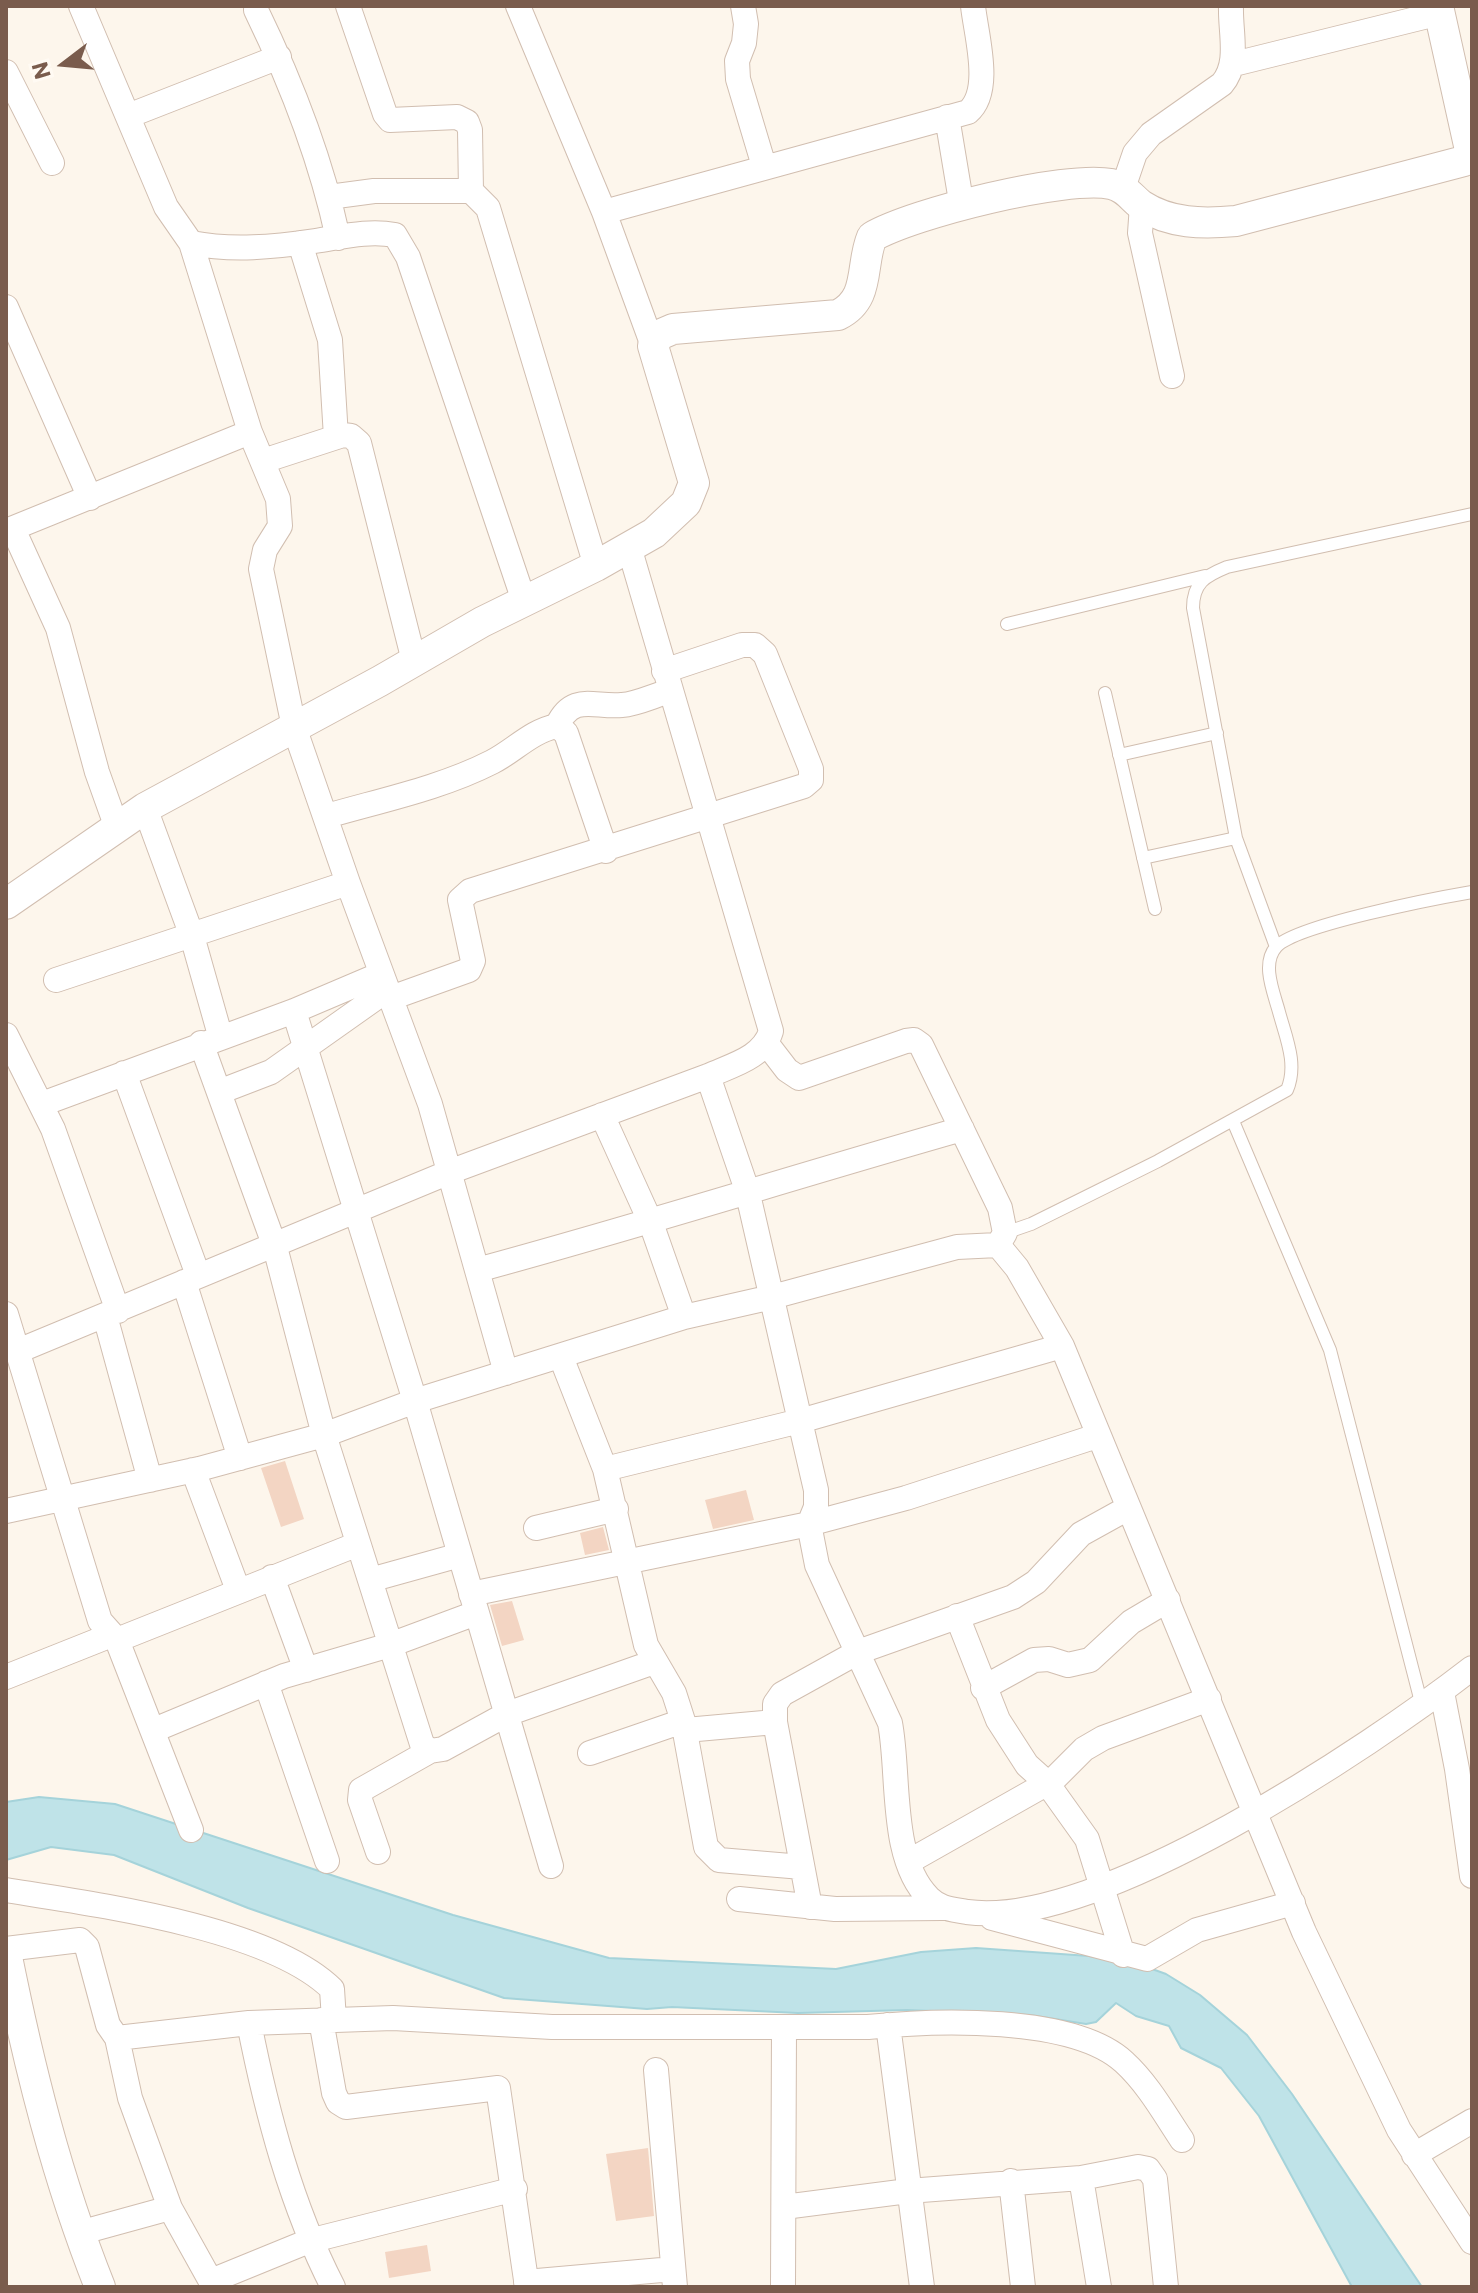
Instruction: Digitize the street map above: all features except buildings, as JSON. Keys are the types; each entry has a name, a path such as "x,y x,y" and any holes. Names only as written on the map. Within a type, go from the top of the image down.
{"street":[{"path":"81,6 166,207 191,243 250,432 278,499 281,517 277,535 265,550 261,569 294,727 452,1171 506,1373"},
{"path":"348,6 390,120 457,117 467,122 470,130 471,191 488,208 507,261 596,566"},
{"path":"6,904 145,808 524,601 596,566 654,533 686,503 694,483 653,346 604,212 518,6"},
{"path":"743,6 746,24 744,43 737,61 738,79 764,166"},
{"path":"604,212 968,112 976,105 981,90 973,6"},
{"path":"1172,376 1132,196 1135,153 1151,134 1222,84 1234,64 1231,6"},
{"path":"254,7 279,57 329,197 338,238"},
{"path":"653,346 659,335 673,329 838,315 850,309 858,298 872,237 962,207 1062,186 1104,183 1169,218 1206,224 1236,221 1448,168 1464,161 1471,152 1439,9 1234,64"},
{"path":"128,116 279,57"},
{"path":"6,72 52,163"},
{"path":"947,117 962,207"},
{"path":"329,197 374,191 471,191"},
{"path":"191,243 236,248 380,232 395,235 408,257 524,601"},
{"path":"300,243 330,340 336,437"},
{"path":"6,307 90,498"},
{"path":"117,828 97,772 58,628 10,530 250,432"},
{"path":"263,461 336,437 351,436 359,443 414,661"},
{"path":"18,1351 452,1171 708,1076 756,1054 767,1044 771,1031 629,547"},
{"path":"42,1104 210,1039 294,1011 469,970 473,961 460,900 464,895 804,786 811,780 811,769 765,654 755,645 742,645 623,705 599,702 578,705 562,716 557,726 533,735 493,761 455,778 327,816"},
{"path":"557,726 566,733 606,851"},
{"path":"145,808 192,936 219,1092 275,1247 324,1435 422,1744 430,1751"},
{"path":"56,980 348,883"},
{"path":"219,1092 256,1080 306,1050 386,987"},
{"path":"294,1011 415,1401 551,1866"},
{"path":"6,1035 42,1104 111,1314 150,1480"},
{"path":"767,1044 787,1070 799,1078 914,1040 921,1045 1000,1208 1002,1239 1062,1346 1293,1903 1399,2130 1472,2242"},
{"path":"124,1073 191,1278 240,1458"},
{"path":"708,1076 747,1190 816,1490 816,1507 809,1524 822,1578 890,1723 895,1751 899,1827 908,1862 925,1893 942,1908"},
{"path":"602,1115 651,1223 684,1317"},
{"path":"477,1270 651,1223 747,1190 962,1129"},
{"path":"6,1511 240,1458 324,1435 415,1401 684,1317 772,1297 957,1247 1002,1239"},
{"path":"6,1314 100,1621 113,1638 154,1730 191,1830"},
{"path":"605,1469 800,1421 1062,1346"},
{"path":"561,1357 605,1469 646,1645 674,1693 684,1726 706,1847 711,1856 719,1860 802,1867"},
{"path":"154,1730 266,1683 390,1645 474,1603 906,1498 1097,1436"},
{"path":"193,1470 238,1590"},
{"path":"810,1907 775,1722 775,1704 782,1694 858,1652 1013,1597 1036,1582 1081,1534 1128,1508"},
{"path":"536,1528 616,1509"},
{"path":"15,1674 358,1544"},
{"path":"370,1580 460,1555"},
{"path":"272,1577 306,1670"},
{"path":"983,1688 1034,1660 1049,1659 1068,1665 1090,1660 1131,1622 1168,1600"},
{"path":"957,1616 983,1688 1012,1744 1047,1783 1087,1839 1105,1887 1123,1955"},
{"path":"378,1852 360,1800 361,1790 430,1751 443,1749 507,1714 654,1662"},
{"path":"981,1914 1029,1910 1105,1887 1254,1814 1432,1699 1472,1668"},
{"path":"266,1683 327,1861"},
{"path":"908,1862 1047,1783 1084,1749 1103,1738 1209,1699"},
{"path":"1432,1699 1457,1769 1472,1876"},
{"path":"590,1753 684,1726 775,1722"},
{"path":"6,1890 162,1918 260,1947 325,1982 335,1996 328,2020 334,2093 338,2102 346,2107 498,2088 515,2189 526,2285 674,2278 656,2070"},
{"path":"739,1899 810,1907 942,1908 981,1914 1123,1955 1147,1959 1197,1930 1293,1903"},
{"path":"100,2287 79,2233 30,2067 6,1951 80,1940 87,1947 108,2025 117,2038 130,2098 170,2208 212,2284 309,2241 515,2189"},
{"path":"117,2038 249,2023 393,2018 552,2027 888,2025 1015,2026 1059,2030 1094,2042 1122,2060 1149,2090 1182,2140"},
{"path":"249,2023 261,2086 309,2241 333,2287"},
{"path":"888,2025 922,2287"},
{"path":"783,2287 784,2028"},
{"path":"1414,2155 1472,2121"},
{"path":"784,2207 908,2191 1081,2178 1138,2167 1148,2169 1155,2179 1166,2287"},
{"path":"1081,2178 1099,2287"},
{"path":"1011,2181 1023,2287"},
{"path":"79,2233 170,2208"}],"lane":[{"path":"1007,624 1205,576 1227,567 1472,514"},
{"path":"1205,576 1193,591 1193,608 1236,838 1276,947"},
{"path":"1105,693 1155,909"},
{"path":"1119,755 1217,733"},
{"path":"1143,858 1236,838"},
{"path":"1002,1239 1233,1121 1287,1090 1293,1065 1270,976 1270,959 1276,947 1289,937 1373,912 1472,892"},
{"path":"1233,1121 1298,1267 1330,1350 1432,1699"}],"water":[{"path":"39,1797 115,1804 453,1915 609,1958 836,1969 921,1952 976,1948 1089,1956 1141,1965 1166,1974 1200,1995 1247,2035 1292,2094 1422,2287 1352,2287 1259,2116 1221,2068 1181,2048 1169,2026 1136,2016 1116,2003 1096,2022 1086,2024 1030,2015 907,2010 798,2013 672,2007 647,2009 504,1998 248,1908 114,1855 51,1847 6,1860 6,1802"}]}
